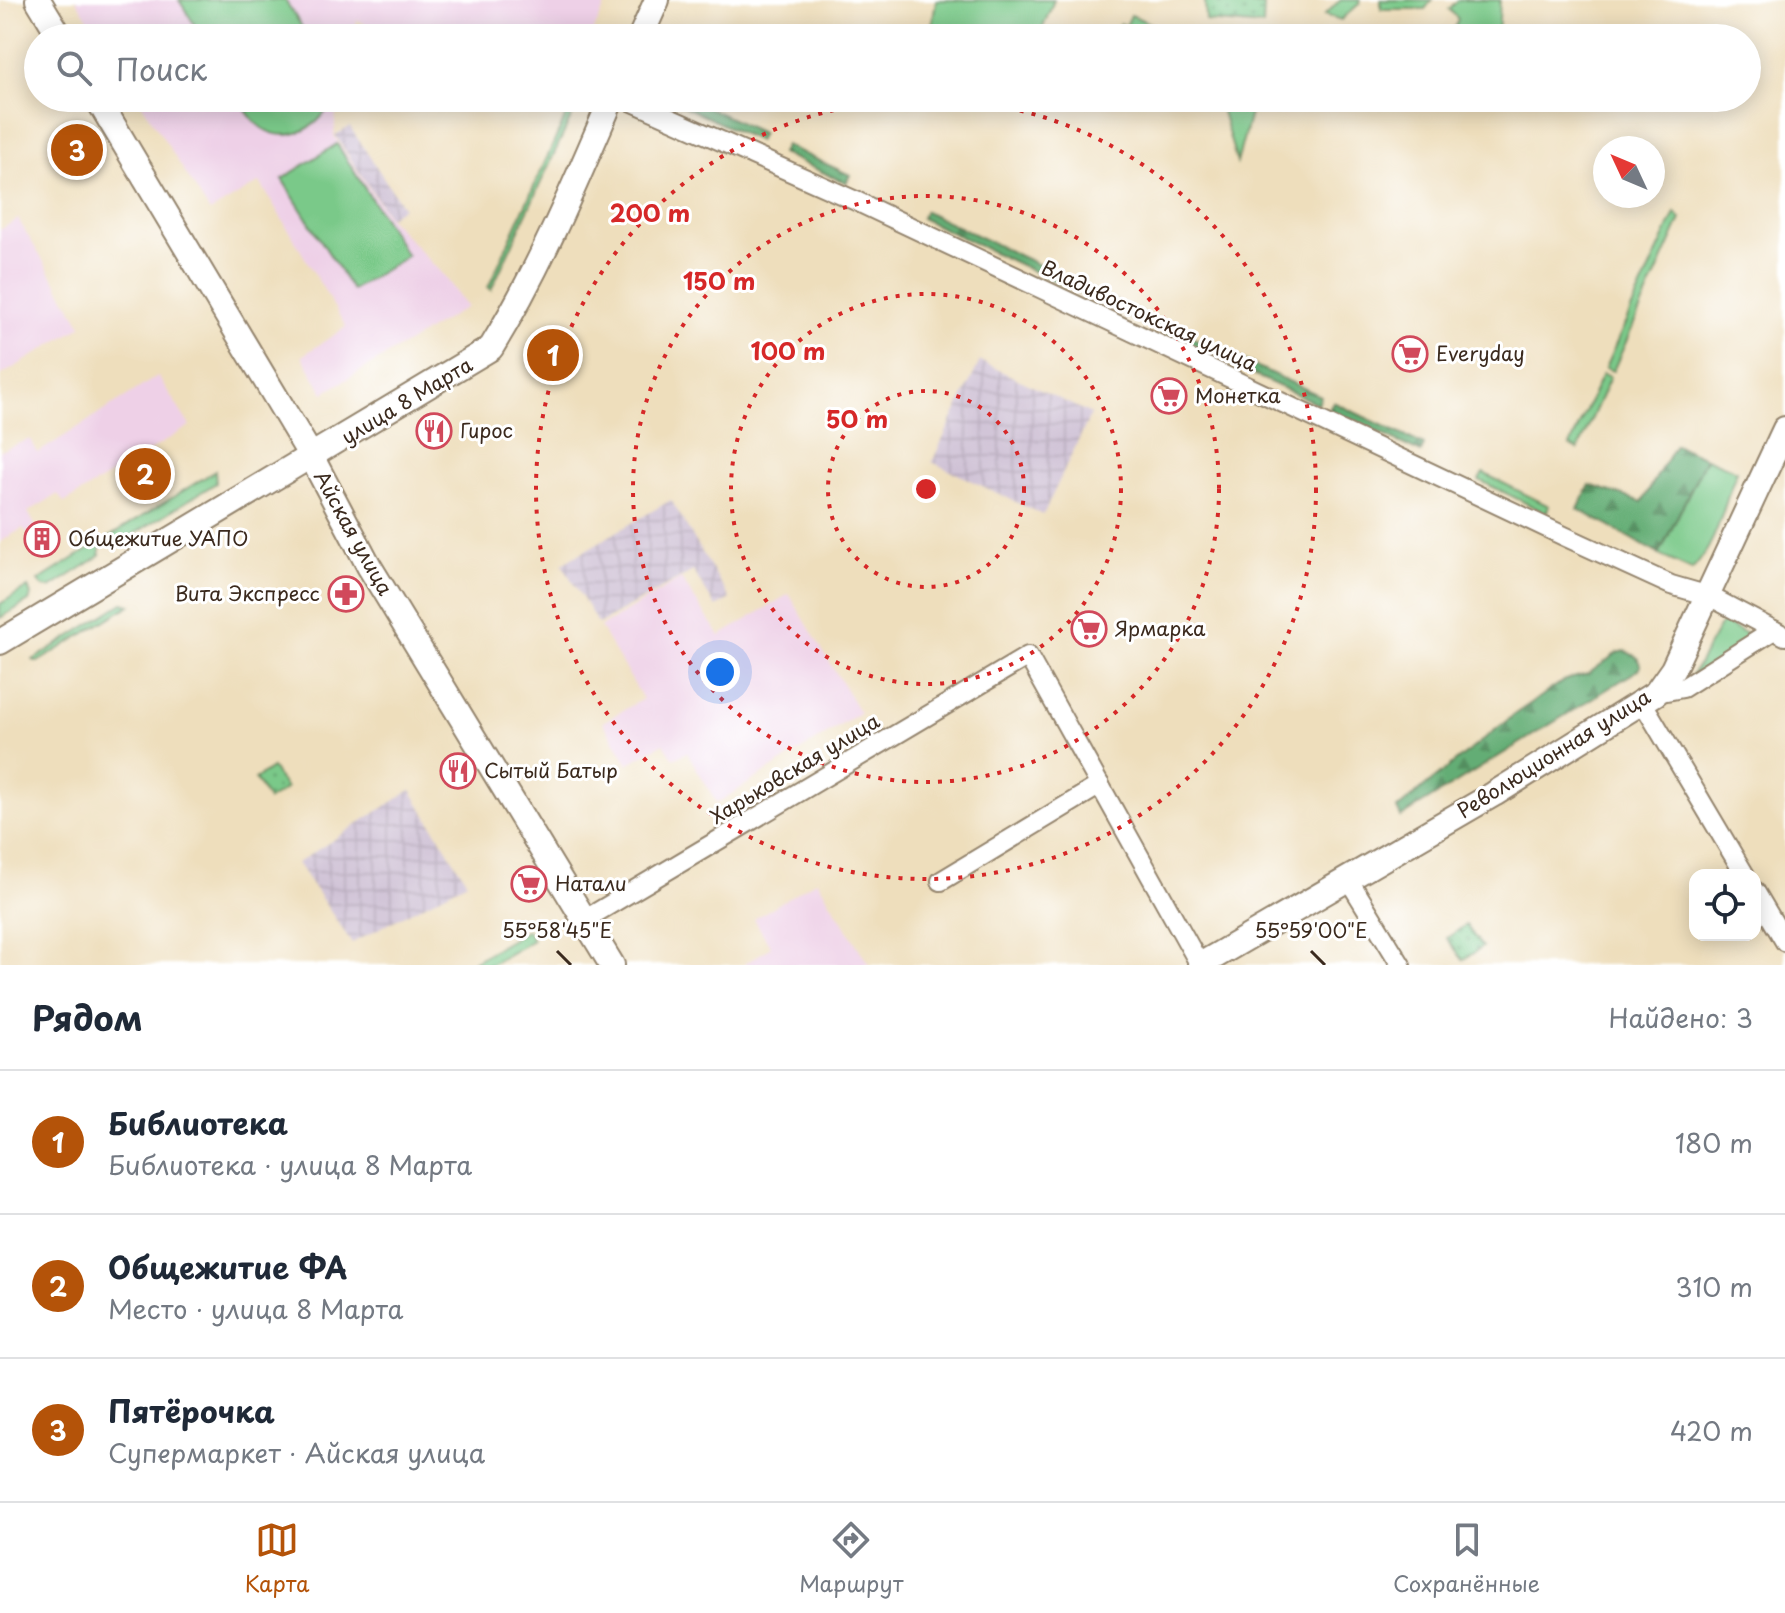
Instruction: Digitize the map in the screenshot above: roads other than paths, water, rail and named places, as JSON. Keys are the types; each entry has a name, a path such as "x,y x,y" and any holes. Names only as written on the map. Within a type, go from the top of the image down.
{"main road":[{"path":"38,0 53,24"},
{"path":"646,24 657,0"},
{"name":"Айская улица","path":"105,112 311,456 325,489 369,566 612,965"},
{"name":"улица 8 Марта","path":"0,642 491,348 522,296 566,208 606,112"},
{"name":"Революционная улица","path":"1200,965 1494,794 1649,698 1673,669 1785,429"}],"street":[{"name":"Владивостокская улица","path":"656,112 856,201 1644,573 1709,596 1779,633"},
{"path":"1742,869 1649,698 1683,688 1779,633"},
{"name":"Харьковская улица","path":"584,920 1028,656 1100,785"},
{"path":"941,881 1100,785 1200,965"},
{"path":"1347,877 1401,965"},
{"path":"1761,901 1785,942"}],"place":[{"name":"Пятёрочка","path":"77,150"},
{"name":"Everyday","path":"1410,354"},
{"name":"Библиотека","path":"553,355"},
{"name":"Монетка","path":"1169,396"},
{"name":"Гирос","path":"434,431"},
{"name":"Общежитие ФА","path":"145,474"},
{"name":"Общежитие УАПО","path":"42,539"},
{"name":"Вита Экспресс","path":"346,594"},
{"name":"Ярмарка","path":"1089,629"},
{"name":"Сытый Батыр","path":"458,771"},
{"name":"Натали","path":"529,884"}]}
